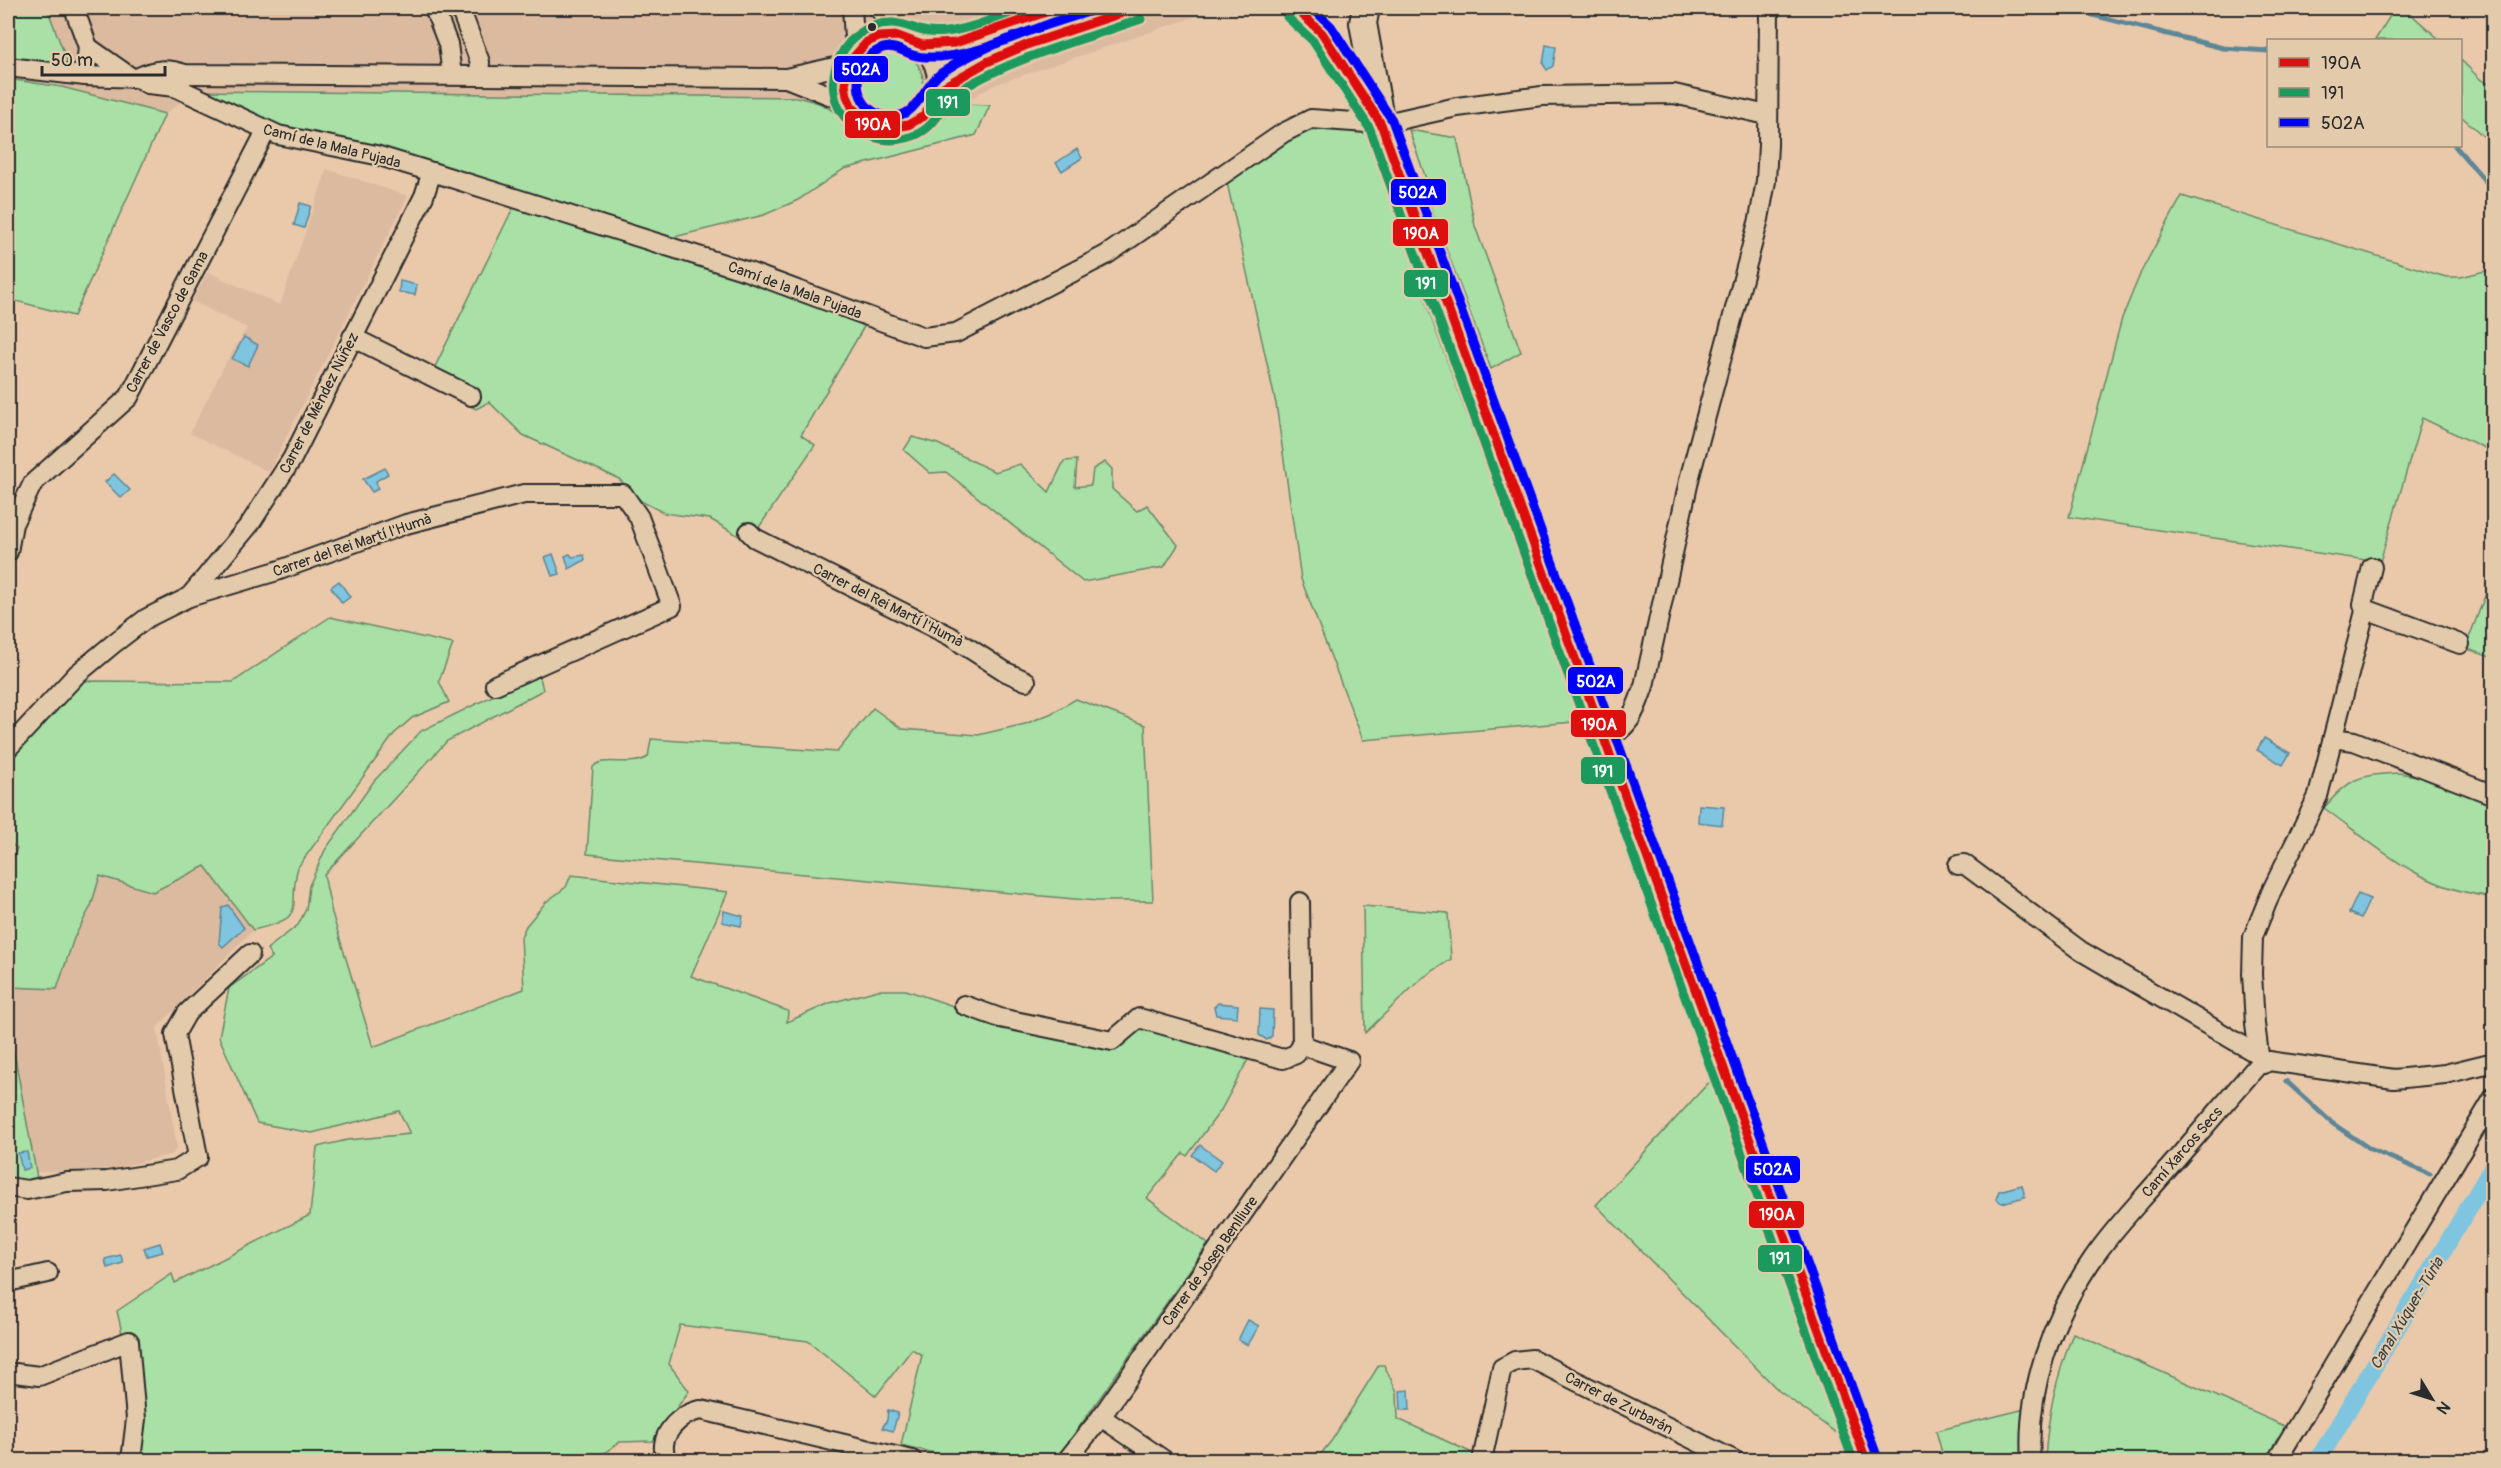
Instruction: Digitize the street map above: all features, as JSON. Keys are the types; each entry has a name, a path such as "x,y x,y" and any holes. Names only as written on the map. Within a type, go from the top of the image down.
{"main road":[{"path":"1297,8 1318,8"},
{"path":"1297,8 1322,33 1381,124"},
{"path":"1366,8 1364,23 1381,124 1866,1461"}],"street":[{"path":"74,8 88,47 85,76"},
{"path":"434,8 448,44 452,75"},
{"path":"460,8 480,62 479,75"},
{"path":"852,8 852,58 845,90 849,103 869,123 882,128 897,128 911,124 932,106 937,92 935,66 913,41 878,8"},
{"path":"974,38 1010,8"},
{"path":"180,81 452,75 786,78 852,58 865,43 878,37 956,43 1058,8"},
{"path":"937,92 992,60 1137,8"},
{"path":"1604,741 1622,731 1635,714 1644,686 1690,476 1759,219 1766,181 1769,8"},
{"path":"88,47 135,78"},
{"name":"Camí de la Mala Pujada","path":"8,67 85,76 135,78 148,84 180,81 266,131 376,155 432,172 746,271 924,337 956,333 1106,255 1283,133 1311,119 1381,124 1457,107 1511,100 1618,94 1674,94 1767,115"},
{"path":"786,78 849,103"},
{"name":"Carrer de Vasco de Gama","path":"8,552 13,524 33,483 129,397 266,131"},
{"name":"Carrer de Méndez Núñez","path":"8,748 77,674 147,618 189,597 250,524 292,459 424,196 432,172"},
{"path":"352,338 471,396"},
{"name":"Carrer del Rei Martí l'Humà","path":"189,597 277,571 406,524 524,494 623,494 639,517 672,606 495,685"},
{"name":"Carrer del Rei Martí l'Humà","path":"749,532 755,538 950,636 1006,672 1026,681"},
{"path":"2261,1059 2252,974 2253,938 2272,890 2318,796 2365,611 2363,604 2372,567"},
{"path":"2365,611 2371,611 2460,644"},
{"path":"2333,738 2354,741 2493,795"},
{"path":"1958,865 1964,864 2097,961 2261,1059 2394,1079 2445,1074 2493,1062"},
{"path":"964,1005 1000,1018 1112,1041 1139,1018 1283,1059 1296,1054 1302,1045 1300,902"},
{"path":"8,1187 27,1190 67,1182 107,1181 177,1170 198,1157 175,1034 187,1012 250,954"},
{"name":"Carrer de Josep Benlliure","path":"1067,1461 1101,1417 1349,1061 1302,1045"},
{"name":"Camí Xarcos Secs","path":"2031,1461 2030,1414 2037,1382 2056,1329 2080,1278 2112,1234 2261,1059"},
{"path":"2277,1461 2493,1097"},
{"path":"8,1282 48,1273"},
{"path":"8,1375 15,1373 39,1376 129,1341 136,1419 131,1461"},
{"name":"Carrer de Zurbarán","path":"1482,1461 1502,1368 1515,1361 1532,1359 1734,1461"},
{"path":"666,1458 668,1432 689,1412 701,1410 912,1461"},
{"path":"1101,1417 1164,1461"}],"shaded area":[{"path":"47,8 1221,8 997,84 960,104 926,134 915,140 892,144 863,137 821,104 796,97 195,91 165,114 61,87 69,66"},
{"path":"327,169 408,196 269,472 190,433 225,364 247,328 192,301 208,272 280,305"},
{"path":"205,866 253,930 157,1028 177,1147 173,1154 114,1169 36,1172 13,1048 8,1049 8,987 57,988 74,938 91,906 100,876 153,892"}],"green space":[{"path":"8,8 47,8 69,66 8,59"},
{"path":"2395,8 2404,8 2439,39 2376,39"},
{"path":"886,51 898,51 914,60 921,70 923,82 921,94 914,104 898,113 886,113 875,108 866,99 861,88 861,76 866,65 875,56"},
{"path":"2462,61 2481,80 2493,86 2493,145 2462,117"},
{"path":"8,79 62,87 165,114 74,316 8,299"},
{"path":"195,91 796,97 823,105 869,138 894,145 908,142 925,134 960,104 990,105 976,135 844,169 798,200 764,215 666,239 445,166 278,125"},
{"path":"1321,126 1368,131 1433,323 1578,714 1578,719 1574,722 1363,740 1301,579 1276,404 1226,178 1296,129"},
{"path":"1409,130 1457,138 1475,226 1521,352 1491,369 1428,200 1431,193"},
{"path":"2182,196 2446,277 2461,277 2493,269 2493,452 2422,418 2380,562 2069,517 2122,318 2141,272"},
{"path":"513,208 603,231 692,258 780,289 865,325 801,435 815,445 749,542 710,519 664,513 641,501 619,479 523,435 489,402 476,409 426,385"},
{"path":"912,437 938,444 995,472 1020,464 1049,492 1064,461 1077,460 1075,487 1091,485 1093,469 1105,462 1112,469 1112,489 1137,511 1147,505 1178,545 1164,567 1083,582 946,472 930,473 904,450"},
{"path":"2493,575 2493,658 2465,648"},
{"path":"330,617 453,644 439,681 449,702 412,718 394,734 298,867 293,909 290,915 271,925 253,930 205,866 153,892 100,876 91,906 74,938 57,989 8,987 8,872 17,848 8,842 8,762 36,728 84,681 233,682"},
{"path":"539,673 543,690 447,741 324,875 332,913 373,1047 524,989 521,937 526,926 546,902 566,887 571,875 728,892 691,976 788,1011 787,1022 830,1003 878,990 906,990 959,1008 1110,1046 1140,1027 1250,1056 1221,1110 1187,1156 1183,1153 1147,1198 1208,1244 1056,1460 951,1460 949,1457 901,1445 922,1355 912,1349 876,1396 808,1341 680,1325 669,1364 689,1391 653,1441 620,1442 594,1460 123,1460 127,1445 129,1407 124,1345 117,1311 172,1274 175,1283 310,1215 317,1147 347,1140 410,1134 399,1111 312,1133 257,1123 219,1037 229,988 272,957 267,949 298,925 306,909 309,886 325,850 374,781 421,731"},
{"path":"1076,699 1145,725 1153,901 1097,901 587,854 593,767 603,762 634,762 648,757 651,739 837,752 873,708 902,729 978,735 1025,724 1052,713"},
{"path":"2398,773 2424,777 2493,799 2493,897 2467,893 2423,876 2384,853 2324,808 2341,790 2356,780 2374,775"},
{"path":"1363,906 1448,913 1451,959 1421,979 1365,1033"},
{"path":"13,1047 37,1180 29,1183 8,1178 8,1049"},
{"path":"1713,1078 1850,1443 1779,1391 1596,1205"},
{"path":"2073,1333 2287,1427 2267,1460 2045,1460 2054,1395"},
{"path":"1379,1365 1384,1365 1397,1392 1398,1419 1481,1457 1480,1460 1316,1460 1332,1440"},
{"path":"2025,1409 2024,1460 1944,1460 1936,1431"}],"water":[{"path":"1546,45 1556,47 1553,66 1547,70 1543,64"},
{"path":"1077,149 1082,158 1062,171 1056,163"},
{"path":"300,203 311,206 304,228 294,225"},
{"path":"400,281 417,285 415,295 399,292"},
{"path":"244,337 258,345 248,366 232,359"},
{"path":"385,468 388,474 376,481 378,489 372,492 363,479"},
{"path":"114,474 130,490 121,498 105,482"},
{"path":"553,554 560,574 552,576 545,557"},
{"path":"570,554 572,557 584,555 585,560 569,569 565,556"},
{"path":"339,581 350,597 342,603 331,587"},
{"path":"2264,738 2290,753 2283,765 2257,750"},
{"path":"1699,805 1724,807 1722,825 1698,822"},
{"path":"2358,894 2370,899 2361,918 2349,913"},
{"path":"228,905 244,928 223,947 219,943 222,908"},
{"path":"724,911 743,916 741,926 722,922"},
{"path":"1218,1003 1238,1005 1237,1017 1216,1015 1214,1007"},
{"path":"1260,1009 1273,1010 1272,1036 1267,1040 1259,1035"},
{"path":"1200,1145 1222,1161 1214,1171 1192,1155"},
{"path":"27,1152 30,1168 22,1170 18,1153"},
{"path":"2022,1185 2025,1197 2002,1203 1996,1199 1999,1191"},
{"path":"160,1243 163,1252 147,1256 144,1248"},
{"path":"121,1255 123,1263 107,1268 105,1259"},
{"path":"1248,1320 1259,1326 1248,1345 1238,1340"},
{"path":"1409,1390 1410,1410 1401,1410 1400,1391"},
{"path":"888,1410 898,1413 893,1431 882,1428 887,1420"}],"waterway":[{"path":"2065,8 2223,48 2267,51"},
{"path":"2456,147 2494,191"},
{"path":"2286,1081 2332,1123 2370,1149 2430,1174"},
{"name":"Canal Xúquer-Túria","path":"2318,1460 2494,1165"}],"transit line":[{"name":"191","path":"1024,8 976,25 946,32 923,31 893,23 865,30 844,49 836,67 834,91 840,110 849,122 863,133 880,139 907,138 918,134 933,122 957,93 988,75 1030,57 1141,19"},
{"name":"190A","path":"1058,8 955,43 922,45 898,36 879,37 867,42 851,60 845,84 847,96 852,107 872,124 889,128 908,125 924,116 943,87 987,62 1029,44 1137,8"},
{"name":"502A","path":"1062,19 1047,24 1032,30 1017,36 1002,42 987,47 956,55 923,57 895,48 883,48 872,54 859,73 860,96 875,112 898,116 913,108 934,79 959,62 979,52 998,43 1019,35 1039,28 1060,21 1101,8"},
{"name":"190A","path":"1295,8 1322,33 1381,124 1866,1460"},
{"name":"502A","path":"1312,8 1331,26 1392,120 1877,1456"},
{"name":"191","path":"1287,17 1313,41 1370,129 1853,1460"}]}
